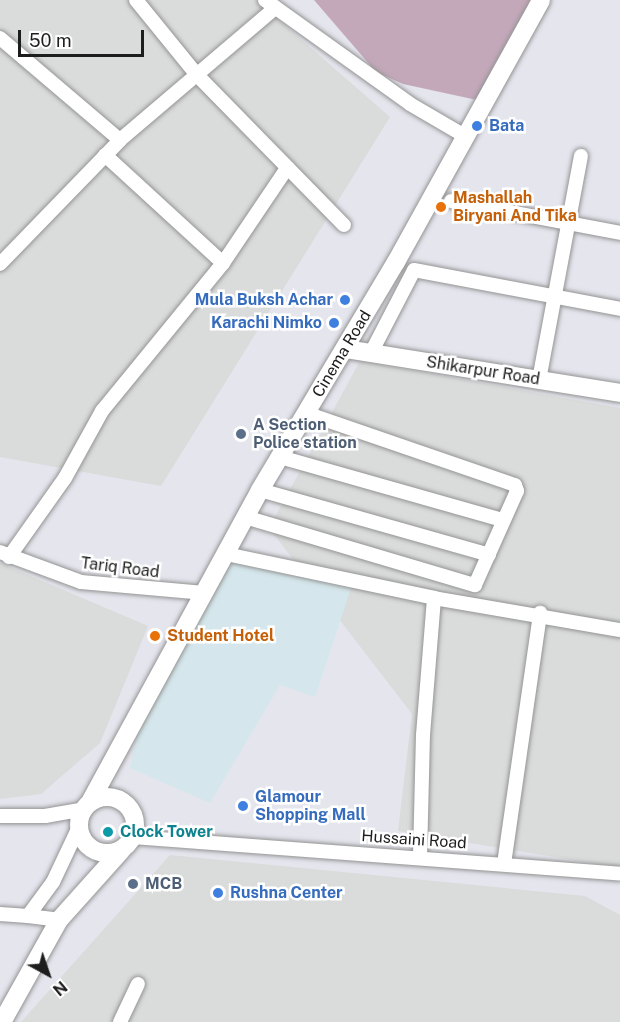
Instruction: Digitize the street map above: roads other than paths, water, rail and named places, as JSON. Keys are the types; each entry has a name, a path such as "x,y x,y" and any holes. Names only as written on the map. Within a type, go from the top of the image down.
{"street":[{"path":"136,0 197,75 344,225"},
{"name":"Cinema Road","path":"87,805 260,490 346,349 463,135 541,0"},
{"path":"0,264 120,140 197,75 270,4 410,104 463,135"},
{"path":"0,38 120,140"},
{"path":"105,155 223,262"},
{"path":"539,380 581,156"},
{"path":"5,555 65,478 102,411 223,262 287,168"},
{"path":"451,201 620,233"},
{"path":"371,353 414,270 620,309"},
{"name":"Shikarpur Road","path":"346,349 620,393"},
{"path":"245,517 475,585 517,491 509,481 306,413"},
{"path":"280,457 503,520"},
{"path":"260,490 489,555"},
{"path":"226,554 434,598 540,613 620,630"},
{"name":"Tariq Road","path":"5,555 81,582 205,593"},
{"path":"420,857 423,735 434,598"},
{"path":"504,864 540,613"},
{"path":"0,816 45,816 108,797 125,803 135,818 133,837 59,920 2,1022"},
{"path":"28,916 53,882 87,805"},
{"path":"79,827 86,844 93,850 102,854 121,850"},
{"name":"Hussaini Road","path":"133,837 620,874"},
{"path":"0,914 59,920"},
{"path":"120,1022 138,984"}],"place":[{"name":"Bata","path":"477,126"},
{"name":"Mashallah Biryani And Tika","path":"441,207"},
{"name":"Mula Buksh Achar","path":"345,300"},
{"name":"Karachi Nimko","path":"334,323"},
{"name":"A Section Police station","path":"241,434"},
{"name":"Student Hotel","path":"155,636"},
{"name":"Glamour Shopping Mall","path":"243,806"},
{"name":"Clock Tower","path":"108,832"},
{"name":"MCB","path":"133,884"},
{"name":"Rushna Center","path":"218,893"}]}
